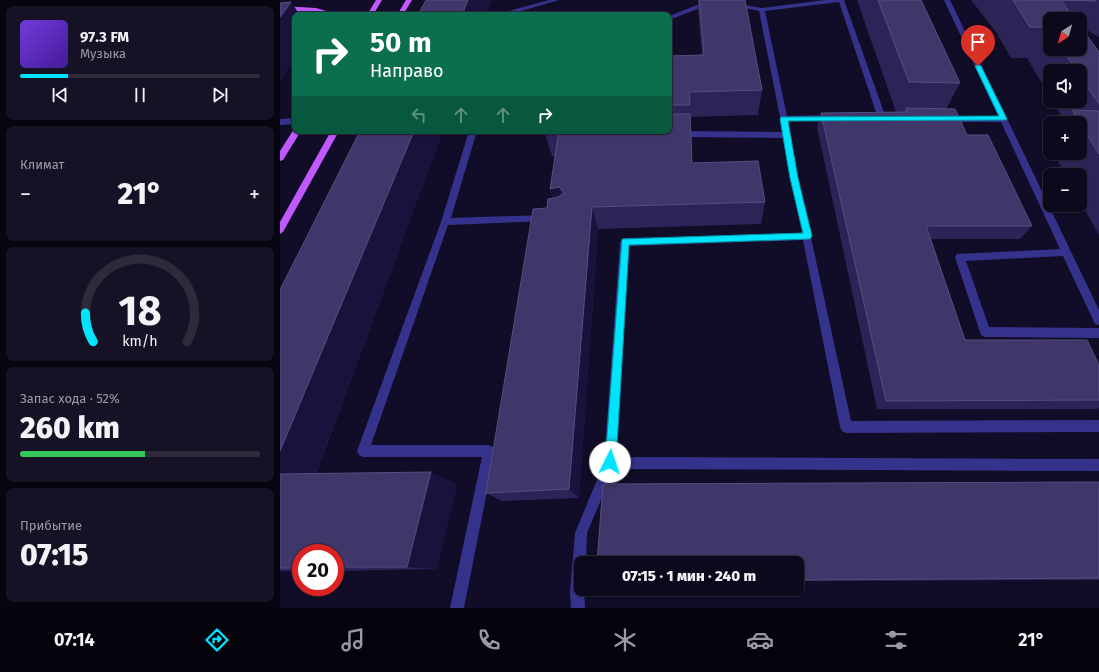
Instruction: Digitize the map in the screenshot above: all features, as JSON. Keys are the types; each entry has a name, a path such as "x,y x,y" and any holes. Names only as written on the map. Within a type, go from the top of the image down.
{"main road":[{"path":"372,12 379,0"},
{"path":"402,12 409,0"},
{"path":"280,8 316,10 324,12"},
{"path":"280,158 294,134"},
{"path":"280,230 333,134"}],"street":[{"path":"512,12 556,0"},
{"path":"672,17 704,4 762,10 840,0 886,118 867,118"},
{"path":"947,0 1099,321"},
{"path":"762,10 788,135 794,178 846,427 1099,426"},
{"path":"784,119 844,118"},
{"path":"936,118 1003,119"},
{"path":"280,122 292,121"},
{"path":"457,608 489,451 363,451 445,222 472,134"},
{"path":"667,134 788,135"},
{"path":"445,222 535,220 551,217"},
{"path":"578,608 577,591 581,534 610,462 625,242 807,236"},
{"path":"1066,252 960,258 985,332 1099,333"},
{"path":"610,462 1099,465"}],"building":[{"path":"426,0 468,0 463,12 420,12"},
{"path":"699,0 745,0 762,90 689,92 690,105 672,105 672,56 704,55"},
{"path":"878,0 921,0 960,83 909,82"},
{"path":"1013,0 1061,0 1069,12 1043,12 1043,27 1030,27"},
{"path":"1061,0 1095,0 1095,1"},
{"path":"291,2 280,17 280,3"},
{"path":"1087,36 1099,52 1099,104 1087,86 1087,64 1072,64 1067,56 1087,56"},
{"path":"906,108 955,109 967,135 988,135 1032,226 926,226 965,340 1087,340 1099,365 1099,400 886,401 821,113 907,112"},
{"path":"1072,110 1099,111 1099,154 1087,134 1087,116 1076,116"},
{"path":"672,114 690,114 692,163 758,161 765,202 592,207 569,489 486,493 533,209 547,208 548,199 558,197 565,193 559,187 550,189 559,134 672,134"},
{"path":"358,134 413,134 280,451 280,290"},
{"path":"431,472 407,567 344,567 344,544 292,544 292,568 280,568 280,474"},
{"path":"1099,482 1099,578 804,580 804,556 598,556 603,484"}],"route":[{"path":"610,462 625,242 807,236 794,178 788,135 784,119 1003,119 978,66"}]}
